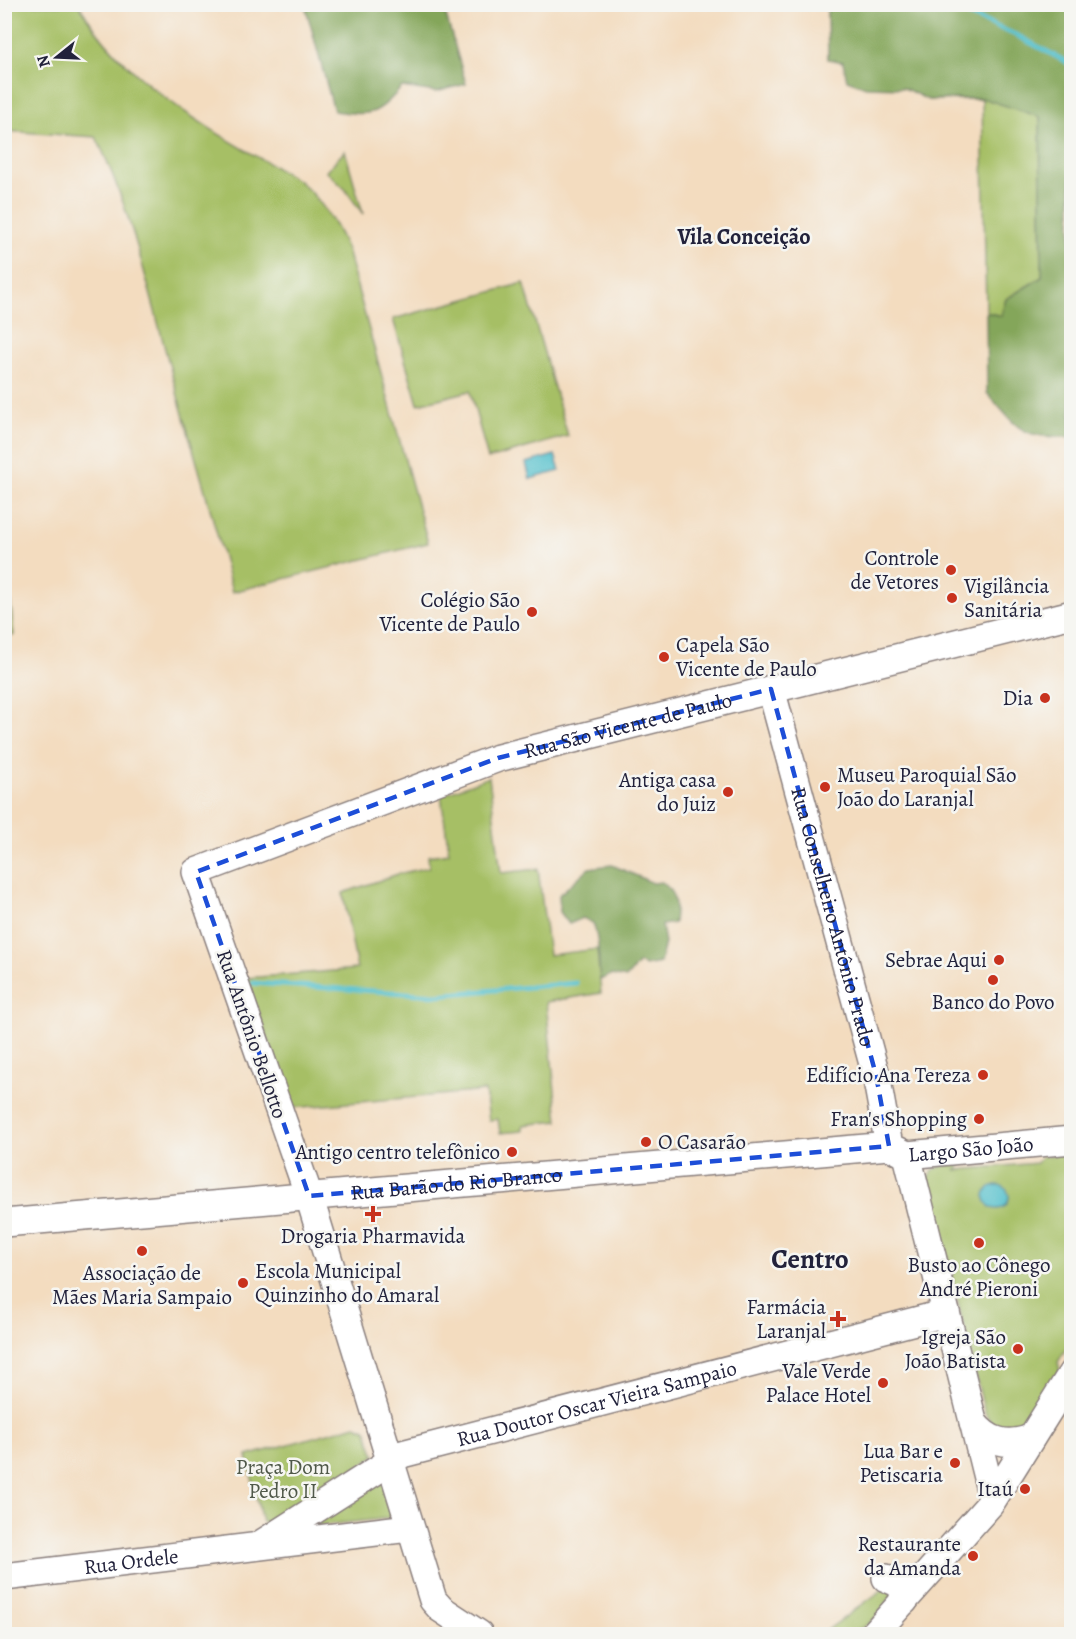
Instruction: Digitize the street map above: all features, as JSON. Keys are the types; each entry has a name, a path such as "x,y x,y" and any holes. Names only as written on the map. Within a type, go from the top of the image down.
{"main road":[{"name":"Rua São Vicente de Paulo","path":"196,873 498,758 1071,614"},
{"name":"Rua Conselheiro Antônio Prado","path":"771,689 876,1075 910,1151"},
{"name":"Rua Antônio Bellotto","path":"196,873 309,1196 409,1528 436,1605 479,1635"},
{"name":"Largo São João","path":"992,1498 914,1186 910,1151 1071,1140"},
{"name":"Rua Barão do Rio Branco","path":"4,1223 309,1196 910,1151"},
{"name":"Rua Doutor Oscar Vieira Sampaio","path":"389,1463 402,1454 946,1313"},
{"path":"874,1635 975,1521 1031,1438 1071,1373"},
{"path":"973,1422 979,1431 999,1442 1010,1443 1031,1438"},
{"path":"258,1546 389,1463"},
{"path":"258,1546 409,1528"},
{"name":"Rua Ordele","path":"4,1577 258,1546"},
{"path":"886,1578 902,1585 904,1601"}],"highlighted area":[{"path":"771,689 876,1075 889,1146 309,1196 196,872 498,758"}],"green space":[{"path":"4,5 79,5 99,35 149,85 207,126 299,181 321,204 333,221 347,250 428,543 232,592 139,252 120,194 96,137 5,131"},
{"path":"305,5 443,5 466,84 436,92 402,87 386,104 372,112 334,111"},
{"path":"827,5 1040,117 1042,277 1006,299 1001,316 986,312 982,99 928,100 897,59 828,59"},
{"path":"827,5 1071,5 1071,437 1041,436 1022,429 987,393 986,312 1001,316 1006,299 1042,277 1040,117 982,98 928,100 904,88 866,87 847,80 843,62 828,59"},
{"path":"345,151 363,214 345,189 326,171"},
{"path":"524,283 568,436 488,459 470,391 418,404 393,319"},
{"path":"4,498 7,570 14,635 5,637"},
{"path":"489,777 501,873 538,869 549,955 597,949 601,993 546,1002 558,1121 523,1125 523,1131 500,1133 498,1119 489,1120 485,1091 292,1108 246,978 357,969 343,893 398,874 429,867 428,856 449,853 441,795"},
{"path":"612,865 653,883 662,882 667,886 673,896 675,917 674,923 662,925 665,943 660,963 645,966 639,963 626,978 611,975 600,980 598,944 593,923 583,918 569,924 560,912 559,895 589,868"},
{"path":"1067,1154 1063,1160 1071,1160 1071,1340 1058,1362 1060,1370 1037,1408 1022,1424 1013,1428 1004,1428 991,1422 984,1410 928,1179 934,1170 946,1165 961,1164 957,1170 1037,1163 1042,1156"},
{"name":"Praça Dom Pedro II","path":"356,1425 366,1429 375,1456 267,1524 262,1522 247,1456"},
{"name":"Praça Dom Pedro II","path":"380,1483 384,1484 393,1515 391,1518 316,1526 314,1522"},
{"path":"886,1587 896,1590 867,1625 849,1632 822,1634"}],"water":[{"path":"555,455 560,471 530,479 526,463"},
{"path":"997,1185 1006,1188 1009,1197 1006,1206 997,1209 988,1206 985,1197 988,1188"}],"waterway":[{"path":"944,4 1018,36 1072,65"},
{"path":"252,983 436,995 576,983"}],"place":[{"name":"Controle de Vetores","path":"951,570"},
{"name":"Vigilância Sanitária","path":"952,598"},
{"name":"Colégio São Vicente de Paulo","path":"532,612"},
{"name":"Capela São Vicente de Paulo","path":"664,657"},
{"name":"Dia","path":"1045,698"},
{"name":"Museu Paroquial São João do Laranjal","path":"825,787"},
{"name":"Antiga casa do Juiz","path":"728,792"},
{"name":"Sebrae Aqui","path":"999,960"},
{"name":"Banco do Povo","path":"993,980"},
{"name":"Edifício Ana Tereza","path":"983,1075"},
{"name":"Fran's Shopping","path":"979,1119"},
{"name":"O Casarão","path":"646,1142"},
{"name":"Antigo centro telefônico","path":"512,1152"},
{"name":"Drogaria Pharmavida","path":"373,1214"},
{"name":"Busto ao Cônego André Pieroni","path":"979,1243"},
{"name":"Associação de Mães Maria Sampaio","path":"142,1251"},
{"name":"Escola Municipal Quinzinho do Amaral","path":"243,1283"},
{"name":"Farmácia Laranjal","path":"838,1319"},
{"name":"Igreja São João Batista","path":"1018,1349"},
{"name":"Vale Verde Palace Hotel","path":"883,1383"},
{"name":"Lua Bar e Petiscaria","path":"955,1463"},
{"name":"Itaú","path":"1025,1489"},
{"name":"Restaurante da Amanda","path":"973,1556"}],"district":[{"name":"Vila Conceição","path":"744,236"},
{"name":"Centro","path":"810,1259"}]}
